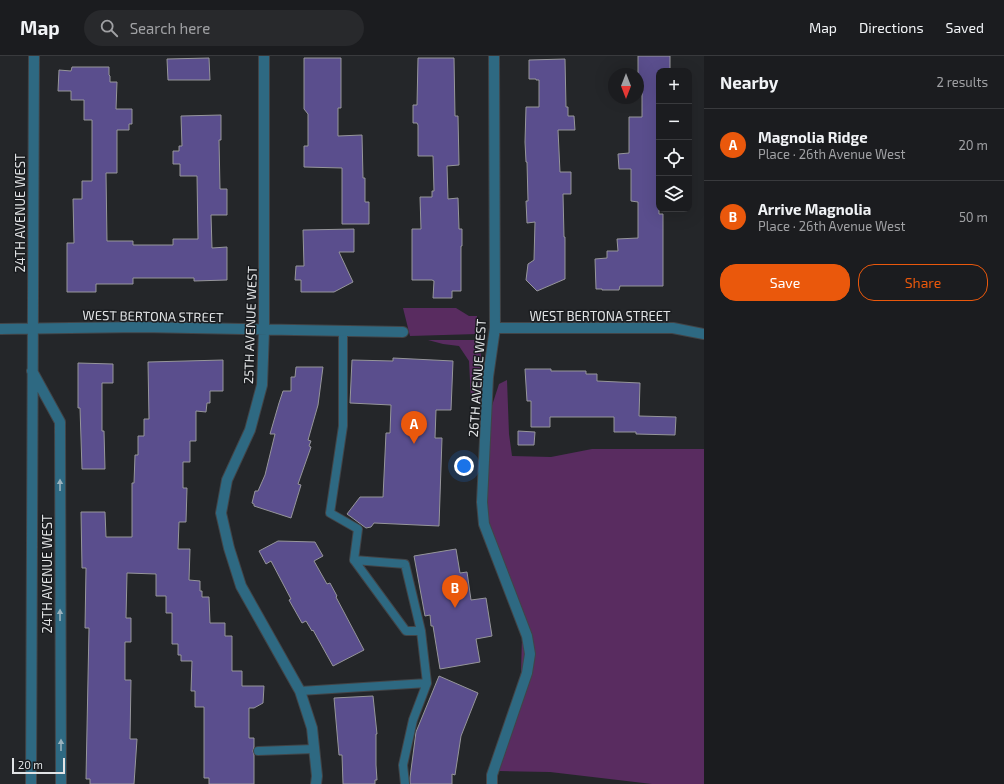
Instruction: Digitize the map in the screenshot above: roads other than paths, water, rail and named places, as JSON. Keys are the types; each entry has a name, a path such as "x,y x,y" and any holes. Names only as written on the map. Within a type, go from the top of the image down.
{"street":[{"name":"24TH AVENUE WEST","path":"31,784 34,56"},
{"name":"25TH AVENUE WEST","path":"264,56 264,330 262,385 250,430 227,480 221,513 229,548 241,586 300,690 312,728 317,776 316,784"},
{"name":"26TH AVENUE WEST","path":"492,784 492,775 527,674 530,654 527,636 484,524 482,502 488,377 495,328 494,56"},
{"name":"WEST BERTONA STREET","path":"0,328 141,327 403,332"},
{"name":"WEST BERTONA STREET","path":"495,328 673,328 704,334"},
{"name":"24TH AVENUE WEST","path":"32,371 60,422 61,784"}],"lane":[{"path":"343,331 343,426 330,513 358,530 354,560 406,631 421,631"},
{"path":"354,560 405,564 421,631 427,683 413,720 403,765 405,784"},
{"path":"300,690 427,683"},
{"path":"258,751 314,749"}],"place":[{"name":"Magnolia Ridge","path":"414,444"},
{"name":"Arrive Magnolia","path":"455,608"}]}
